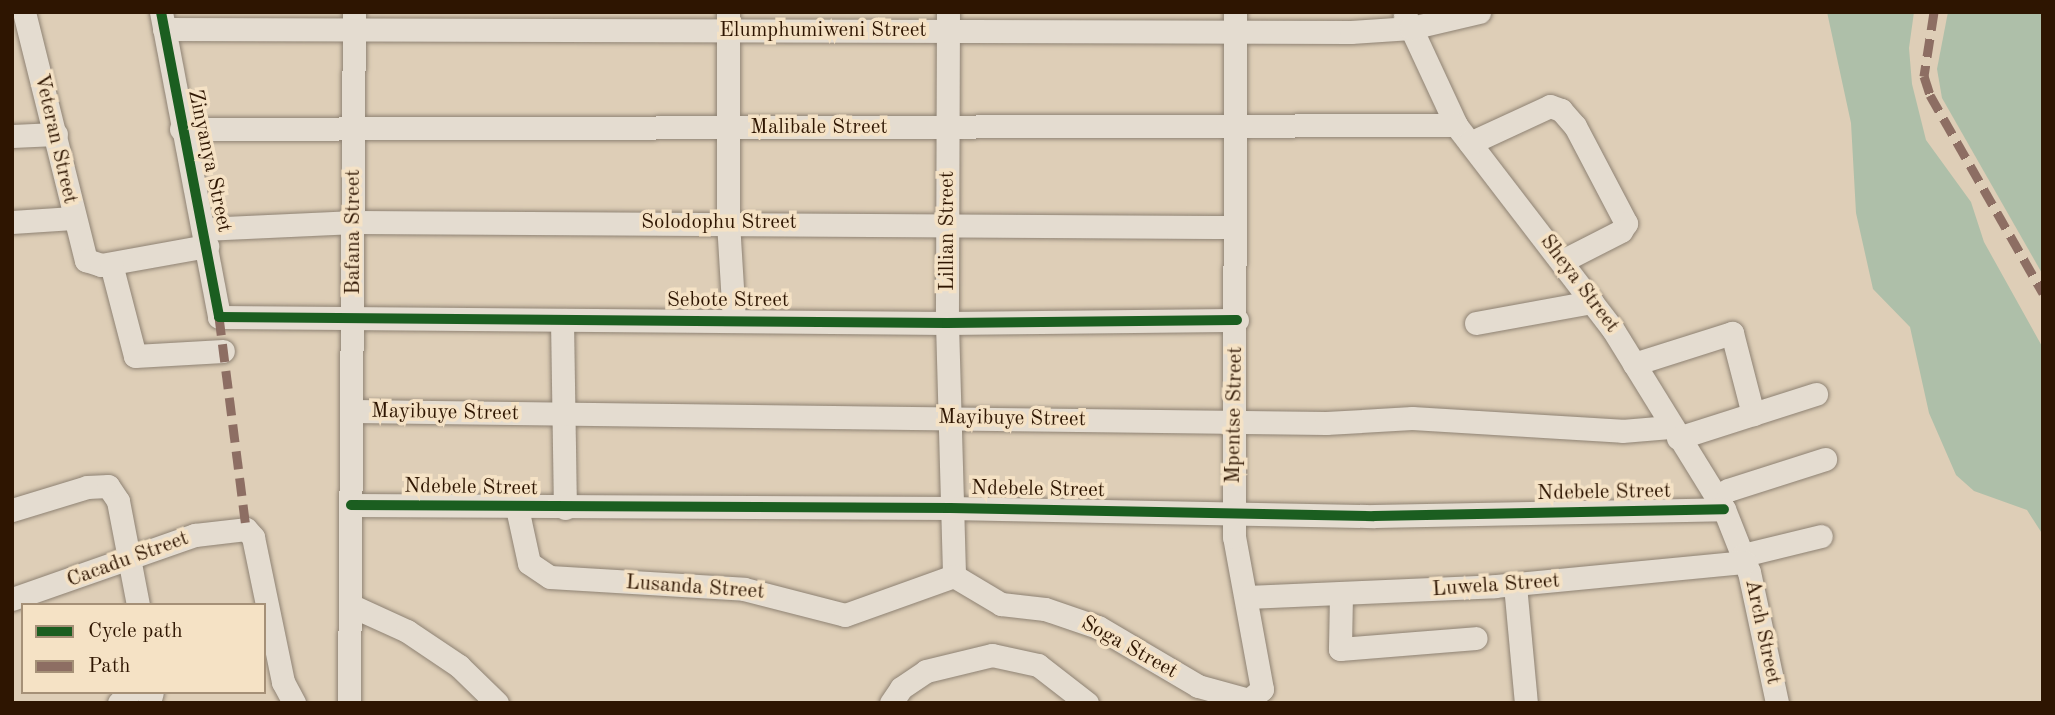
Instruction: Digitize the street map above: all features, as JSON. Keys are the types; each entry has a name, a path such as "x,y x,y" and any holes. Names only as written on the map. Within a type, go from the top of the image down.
{"street":[{"name":"Veteran Street","path":"24,12 22,44 56,134 79,248 101,263 135,356 223,351"},
{"name":"Elumphumiweni Street","path":"162,21 1236,22 1407,20 1479,12"},
{"name":"Sheya Street","path":"1407,20 1463,134 1562,261 1634,363 1674,433 1720,503 1744,559"},
{"name":"Zinyanya Street","path":"162,21 219,317"},
{"name":"Bafana Street","path":"349,703 355,222 354,22"},
{"path":"728,22 728,222 734,320"},
{"name":"Lillian Street","path":"949,22 947,323 950,508 954,576"},
{"name":"Mpentse Street","path":"1236,22 1235,546 1247,597 1262,689"},
{"path":"1463,134 1550,106 1561,110 1575,126 1626,223 1621,231 1562,261"},
{"name":"Malibale Street","path":"181,129 1235,127 1463,134"},
{"path":"12,136 56,134"},
{"path":"12,222 73,218"},
{"name":"Solodophu Street","path":"101,263 205,237 355,222 728,222 1235,227"},
{"path":"1476,323 1592,302"},
{"name":"Sebote Street","path":"219,317 947,323 1237,320"},
{"path":"562,320 565,509"},
{"path":"1634,363 1732,333 1753,414"},
{"name":"Mayibuye Street","path":"353,411 1235,422 1412,418 1674,433 1753,414 1816,394"},
{"path":"1720,503 1728,490 1825,459"},
{"path":"12,510 87,487 107,486 118,501 138,603"},
{"name":"Ndebele Street","path":"351,505 565,509 950,508 1374,516 1720,503"},
{"name":"Lusanda Street","path":"517,508 529,563 550,577 744,589 845,615 954,576"},
{"name":"Cacadu Street","path":"12,599 128,562 195,535 246,529 253,537 283,682 294,703"},
{"name":"Luwela Street","path":"1247,597 1341,595 1515,585 1744,559 1821,536"},
{"name":"Arch Street","path":"1744,559 1777,703"},
{"name":"Soga Street","path":"954,576 1001,604 1045,609 1098,627 1198,686 1249,700 1262,689"},
{"path":"1515,585 1526,703"},
{"path":"1341,595 1340,649 1476,638"},
{"path":"350,605 407,631 459,666 497,703"},
{"path":"891,703 901,688 926,671 992,655 1017,657 1038,666 1087,703"}],"shaded area":[{"path":"1827,12 1914,12 1909,48 1912,84 1926,140 1971,202 1984,242 2043,348 2043,535 2027,510 1974,491 1956,475 1929,413 1910,327 1873,289 1856,213 1851,123"},
{"path":"1948,12 2043,12 2043,275 1942,98 1937,69"}],"marked path":[{"path":"1934,12 1924,76 1930,95 2043,293"},
{"path":"219,317 246,529"}],"cycle path":[{"path":"161,12 219,317 947,323 1237,320"},
{"path":"351,505 950,508 1374,516 1724,509"}]}
